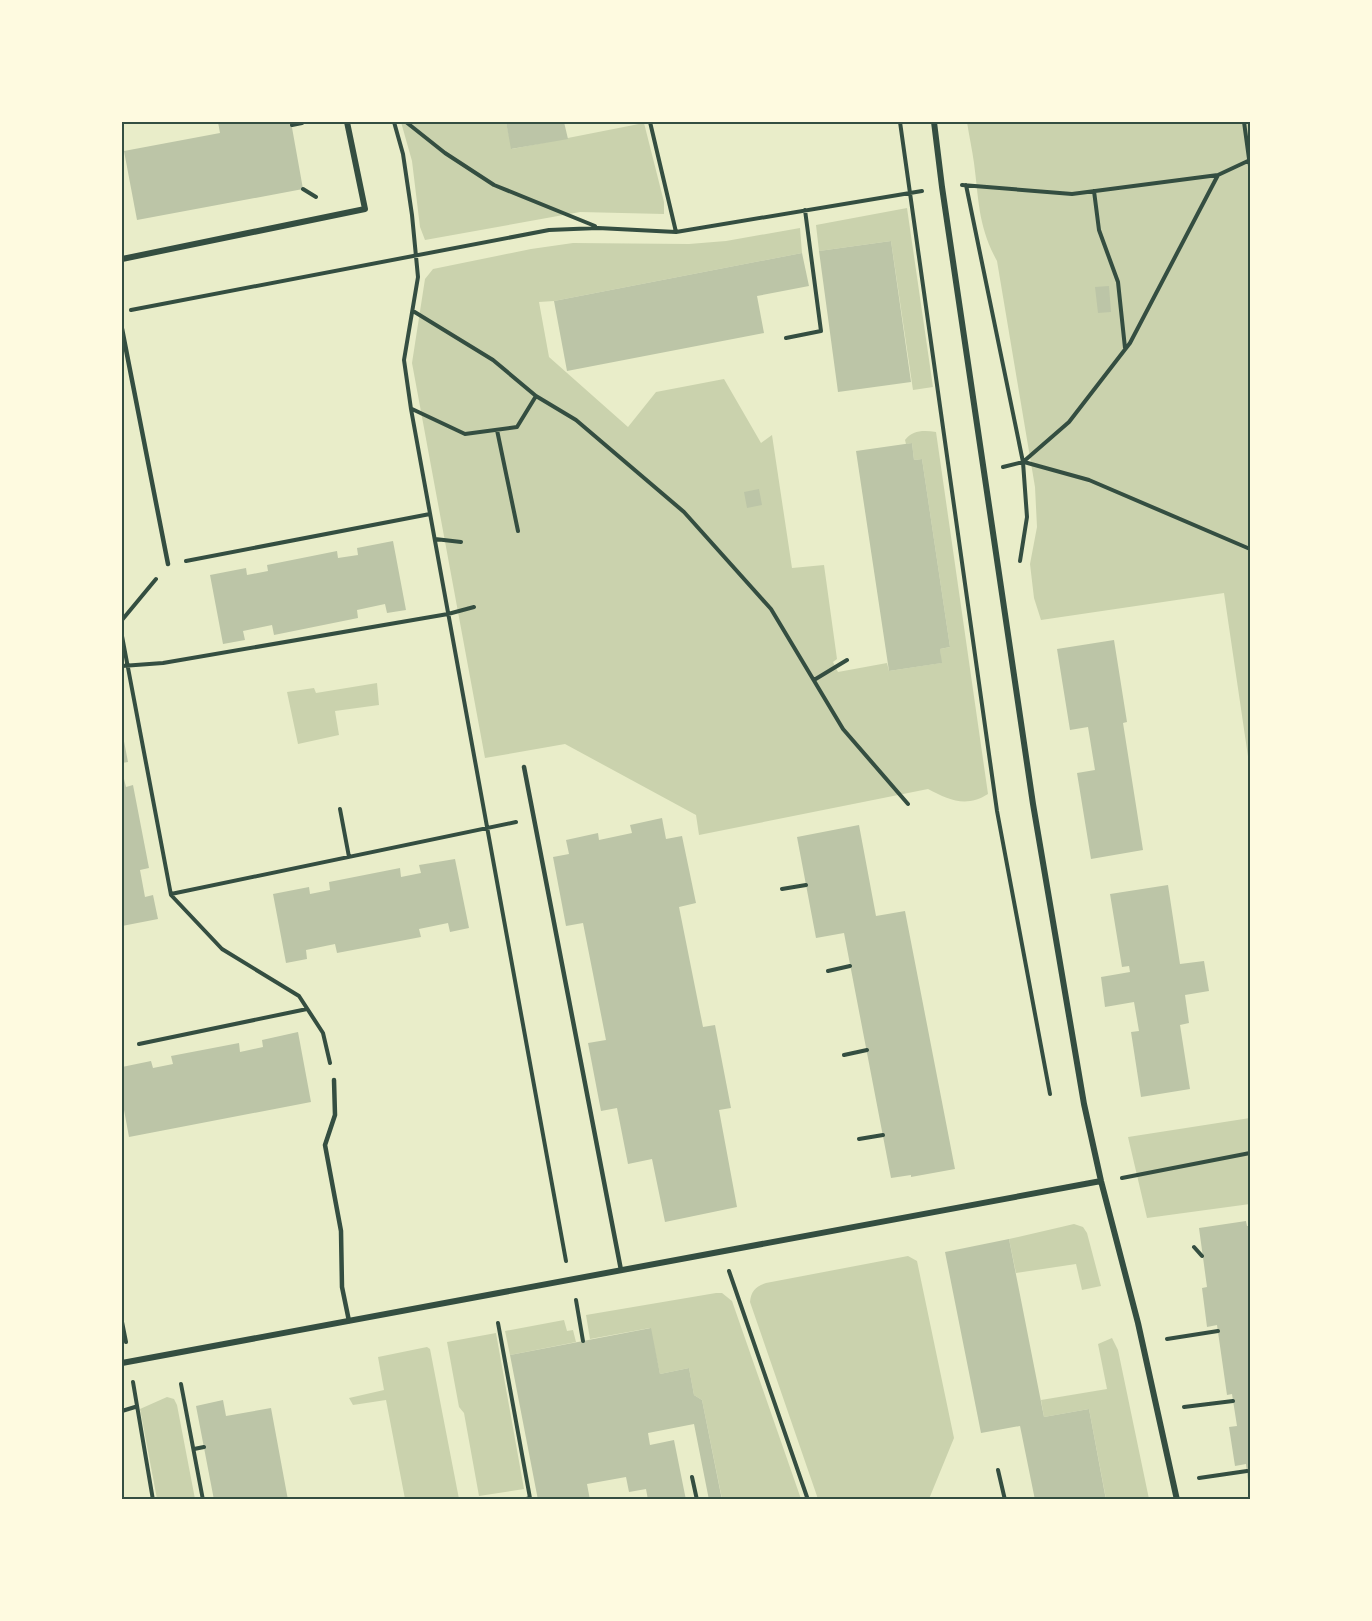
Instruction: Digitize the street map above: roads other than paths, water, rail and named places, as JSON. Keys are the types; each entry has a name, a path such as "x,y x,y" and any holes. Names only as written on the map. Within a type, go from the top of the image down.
{"street":[{"path":"122,259 365,209 347,122"},
{"path":"934,122 1033,804 1084,1104 1101,1181 1138,1323 1177,1500"},
{"path":"122,1363 1101,1181"}],"lane":[{"path":"122,329 168,564"},
{"path":"524,767 621,1270"},
{"path":"334,1080 335,1114 325,1145 341,1231 342,1287 349,1321"}]}
